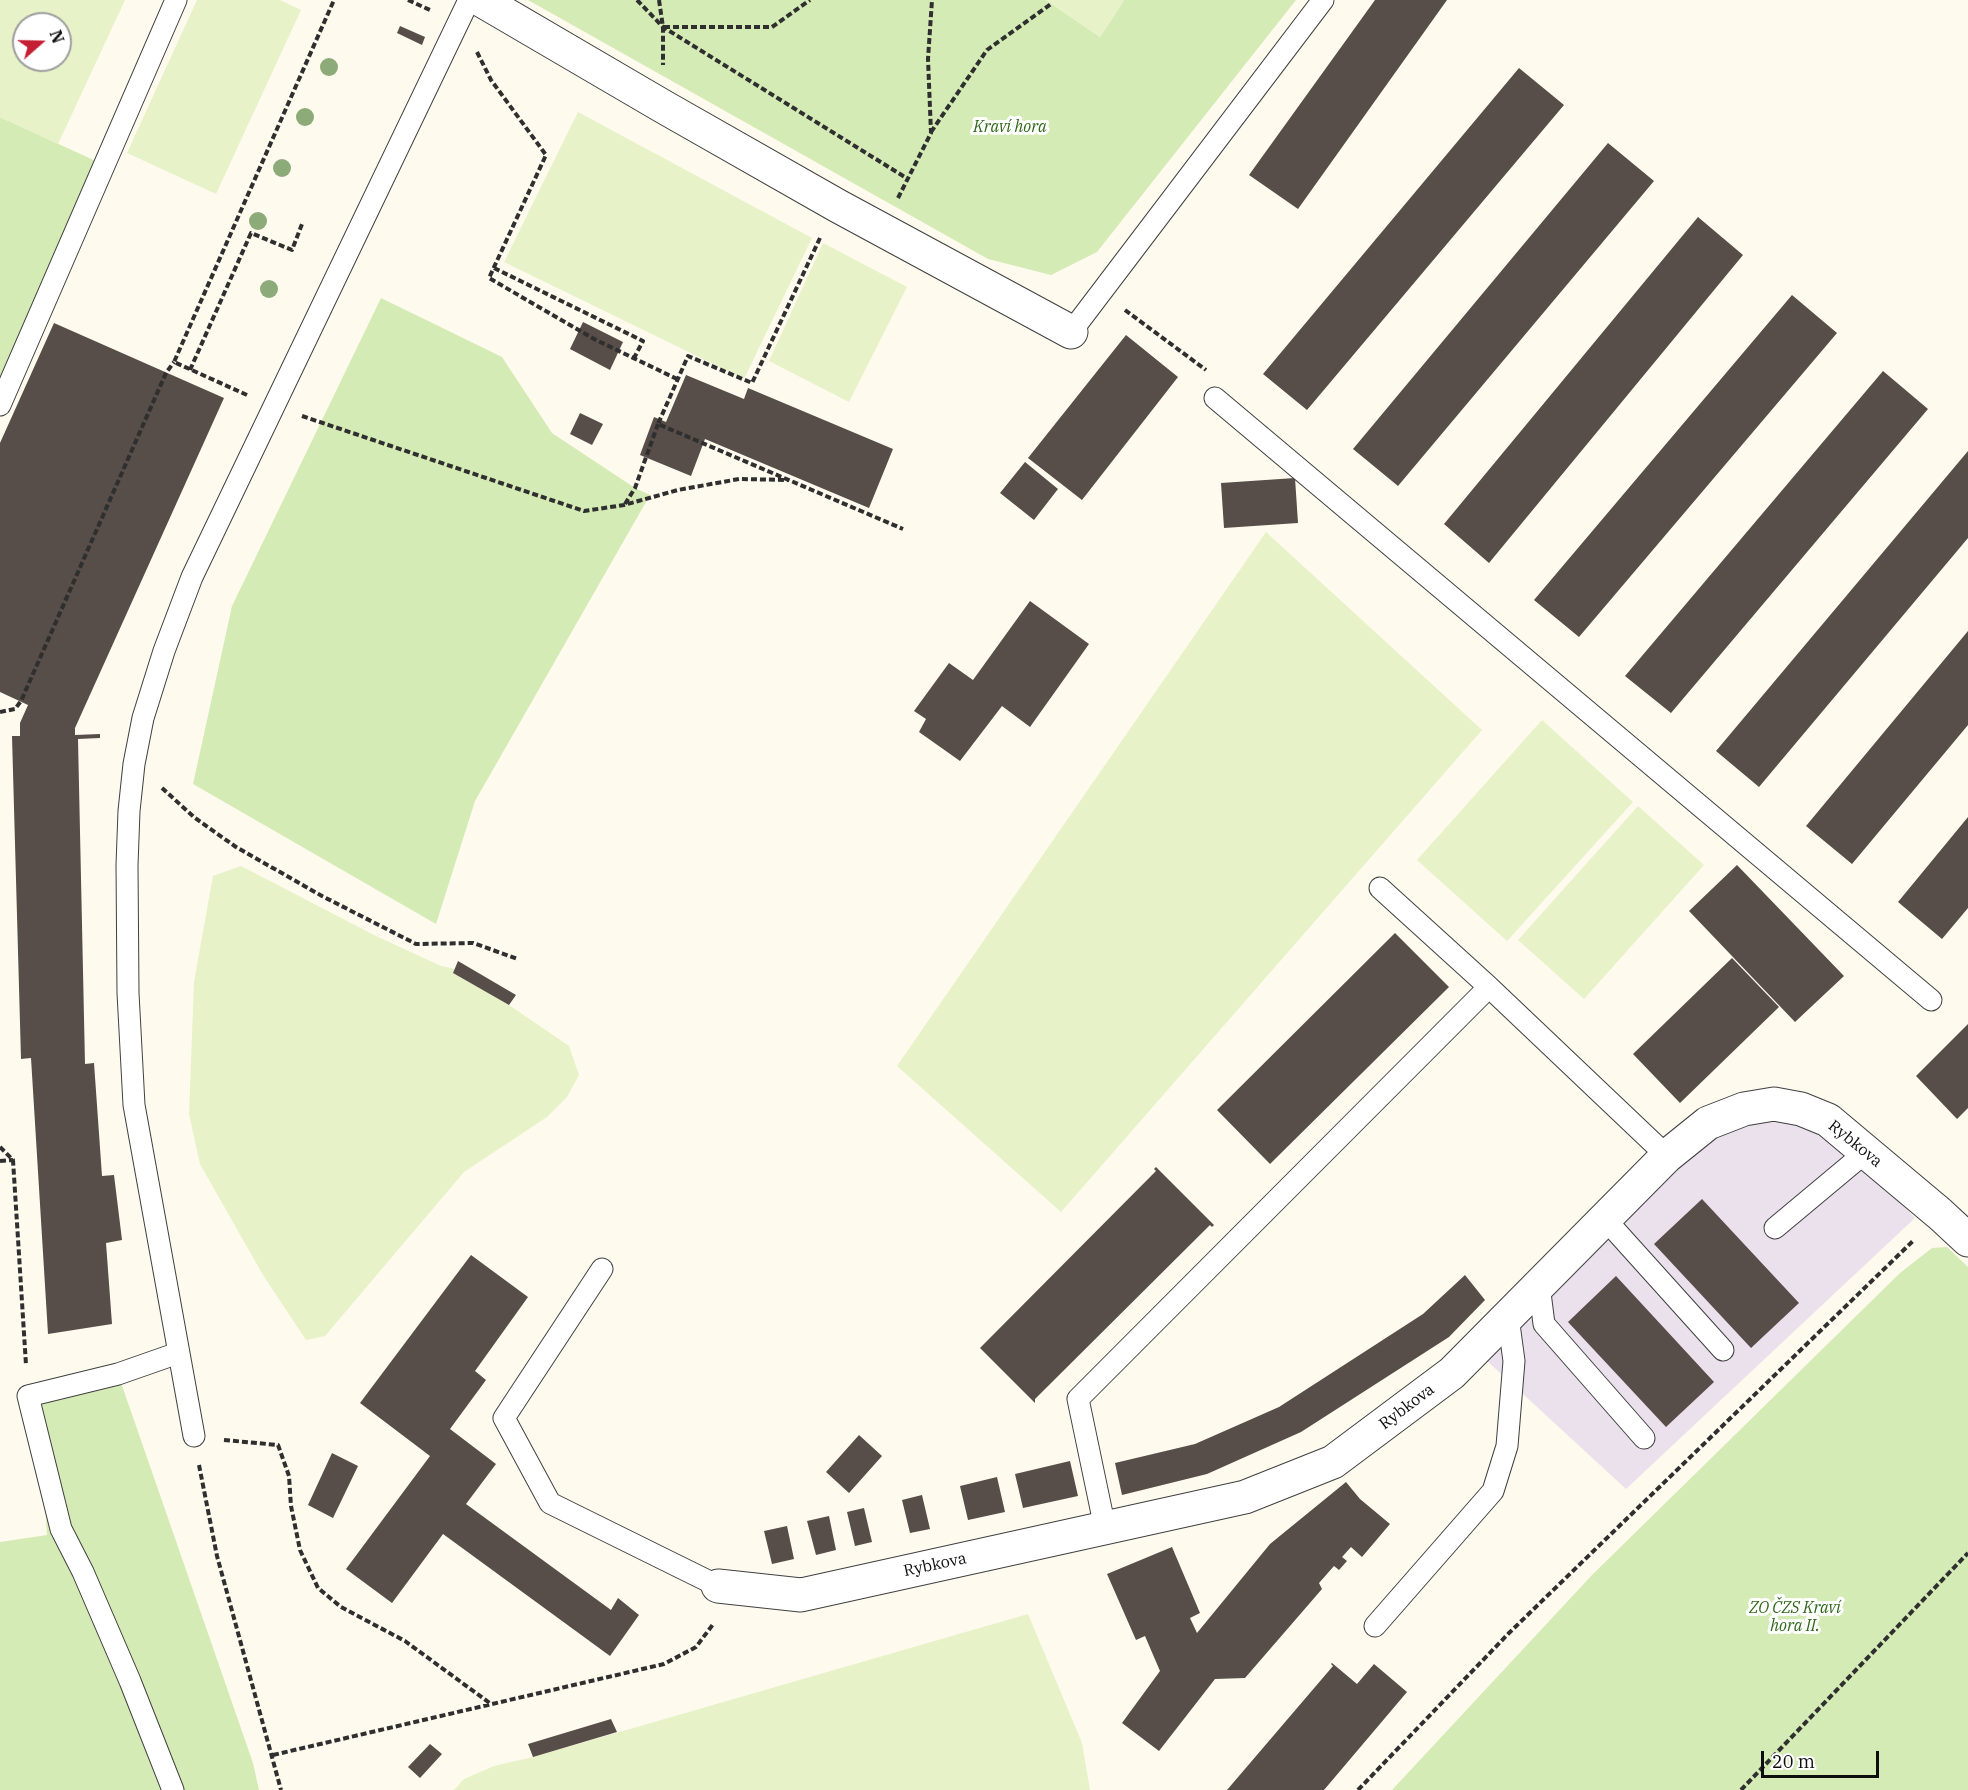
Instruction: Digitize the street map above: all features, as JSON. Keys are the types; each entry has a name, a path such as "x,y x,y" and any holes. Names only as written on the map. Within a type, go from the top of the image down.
{"street":[{"path":"481,0 838,206 1071,332"},
{"name":"Rybkova","path":"728,1587 801,1595 1245,1497 1333,1462 1452,1373 1667,1156 1708,1123 1744,1109 1774,1104 1801,1109 1828,1120 1968,1240"}],"lane":[{"path":"0,405 176,0"},
{"path":"194,1436 134,1105 128,993 127,865 129,811 143,718 164,651 192,577 469,0"},
{"path":"1071,332 1323,0"},
{"path":"1215,398 1931,1000"},
{"path":"1380,888 1489,987 1667,1156"},
{"path":"1105,1528 1078,1399 1489,987"},
{"path":"1775,1228 1866,1152"},
{"path":"1605,1219 1723,1350"},
{"path":"602,1269 504,1418 550,1503 728,1587"},
{"path":"1539,1285 1544,1324 1644,1438"},
{"path":"1375,1626 1493,1491 1507,1446 1509,1425 1514,1361 1508,1317"},
{"path":"173,1790 92,1594 61,1529 28,1396 118,1374 178,1353"}],"path":[{"path":"0,712 15,709 21,701 334,0"},
{"path":"637,0 663,27 908,179"},
{"path":"659,0 663,27 664,107"},
{"path":"663,27 772,27 810,0"},
{"path":"931,133 927,59 933,0"},
{"path":"882,229 931,133 987,50 1051,4"},
{"path":"491,80 546,155 489,278 594,339 677,379"},
{"path":"624,505 635,488 658,424 688,356 752,383 818,240 838,206"},
{"path":"190,370 251,233 292,250 302,224"},
{"path":"494,268 643,341 634,358"},
{"path":"1101,292 1207,371"},
{"path":"174,362 245,395"},
{"path":"273,407 584,511 624,505 678,490 739,479 788,480"},
{"path":"658,424 903,529"},
{"path":"135,764 195,818 220,836 322,896 416,944 473,943 518,959"},
{"path":"0,1147 13,1160 28,1396"},
{"path":"0,1161 13,1160"},
{"path":"1358,1790 1509,1633 1940,1214"},
{"path":"281,1790 217,1556 194,1436 278,1445 289,1476 291,1506 300,1550 318,1588 341,1607 405,1641 491,1704"},
{"path":"1741,1790 1968,1553"},
{"path":"273,1755 664,1664 696,1647 728,1587"}],"shaded area":[{"path":"1770,1117 1820,1129 1870,1172 1915,1218 1626,1489 1486,1360 1682,1161 1727,1129"}],"green space":[{"path":"0,0 125,0 58,144 0,117"},
{"path":"197,0 280,0 301,10 216,194 127,153"},
{"name":"Kraví hora","path":"528,0 1046,0 1100,37 1124,0 1296,0 1097,252 1051,275 988,259"},
{"path":"1046,0 1124,0 1100,37"},
{"path":"578,112 812,238 744,379 504,262"},
{"path":"0,117 100,163 0,393"},
{"path":"823,243 907,287 849,402 769,361"},
{"path":"381,298 502,357 552,433 635,488 650,495 475,801 436,924 193,784 232,606"},
{"path":"1266,532 1482,730 1061,1212 897,1066"},
{"path":"1542,720 1633,802 1507,941 1417,860"},
{"path":"1638,806 1704,865 1584,999 1518,940"},
{"path":"241,866 374,935 441,966 455,969 453,973 509,1005 569,1046 579,1075 567,1097 547,1117 464,1172 325,1336 306,1340 263,1275 200,1164 189,1114 194,982 213,876"},
{"name":"ZO ČZS Kraví hora II.","path":"1947,1247 1968,1267 1968,1790 1392,1790 1592,1575 1900,1273 1932,1248"},
{"path":"118,1374 253,1763 259,1790 0,1790 0,1542 47,1535 39,1402"},
{"path":"1028,1614 1082,1743 1090,1790 454,1790 464,1779 494,1766 533,1757"}],"building":[{"path":"1375,0 1447,0 1298,209 1249,175"},
{"path":"400,26 425,37 422,45 397,33"},
{"path":"1519,68 1564,105 1307,410 1263,374"},
{"path":"1608,143 1654,181 1398,486 1353,449"},
{"path":"1698,217 1743,255 1489,563 1444,524"},
{"path":"1792,295 1837,333 1579,637 1534,600"},
{"path":"583,322 623,342 610,370 570,349"},
{"path":"54,323 224,398 75,728 75,735 100,734 100,738 78,739 85,1064 94,1063 102,1176 114,1175 122,1240 106,1243 112,1324 48,1334 31,1058 21,1059 12,736 20,736 20,723 28,705 0,692 0,443"},
{"path":"1126,335 1178,377 1082,500 1028,458"},
{"path":"1883,371 1928,409 1671,713 1625,676"},
{"path":"686,375 744,399 748,388 893,449 869,508 705,439 691,476 640,455 654,417 666,422"},
{"path":"580,413 603,424 592,445 570,434"},
{"path":"1968,451 1968,538 1759,787 1716,751"},
{"path":"1025,462 1058,489 1034,520 1000,493"},
{"path":"1295,478 1298,523 1224,528 1221,483"},
{"path":"1030,601 1089,644 1030,727 1002,706 960,761 919,732 926,719 914,711 949,663 973,680"},
{"path":"1968,631 1968,725 1852,864 1806,826"},
{"path":"1968,817 1968,908 1942,939 1898,902"},
{"path":"1737,865 1844,976 1795,1022 1689,911"},
{"path":"1395,933 1449,987 1270,1164 1217,1110"},
{"path":"1732,958 1779,1007 1680,1103 1633,1054"},
{"path":"458,961 516,995 509,1005 453,973"},
{"path":"1968,1024 1968,1108 1957,1119 1916,1076"},
{"path":"1156,1167 1214,1225 1212,1227 1210,1225 1035,1399 1035,1403 980,1348 1156,1171 1154,1169"},
{"path":"1702,1199 1799,1303 1751,1348 1654,1244"},
{"path":"471,1255 528,1297 475,1371 486,1380 450,1429 496,1464 466,1504 611,1610 618,1598 639,1615 610,1656 443,1534 392,1603 346,1569 430,1456 360,1403"},
{"path":"1465,1275 1485,1300 1449,1337 1301,1432 1207,1474 1122,1495 1115,1463 1195,1444 1279,1407 1423,1314"},
{"path":"1616,1276 1714,1382 1666,1427 1568,1322"},
{"path":"859,1435 882,1456 849,1493 826,1472"},
{"path":"332,1453 358,1466 333,1518 308,1505"},
{"path":"1070,1461 1078,1496 1023,1508 1015,1474"},
{"path":"997,1477 1005,1512 968,1520 960,1486"},
{"path":"1346,1482 1360,1499 1390,1524 1362,1557 1351,1547 1342,1557 1347,1561 1339,1570 1334,1566 1319,1583 1322,1589 1245,1678 1215,1679 1159,1751 1122,1723 1160,1671 1145,1636 1136,1640 1107,1574 1172,1547 1200,1613 1190,1618 1197,1633 1270,1544"},
{"path":"922,1495 930,1529 910,1533 902,1500"},
{"path":"864,1508 872,1542 855,1546 847,1512"},
{"path":"829,1516 836,1550 816,1555 807,1521"},
{"path":"787,1526 794,1559 772,1564 764,1531"},
{"path":"1332,1663 1357,1684 1374,1664 1407,1692 1324,1790 1227,1790 1333,1666"},
{"path":"611,1719 617,1732 533,1757 528,1744"},
{"path":"430,1744 442,1754 420,1778 408,1767"}]}
